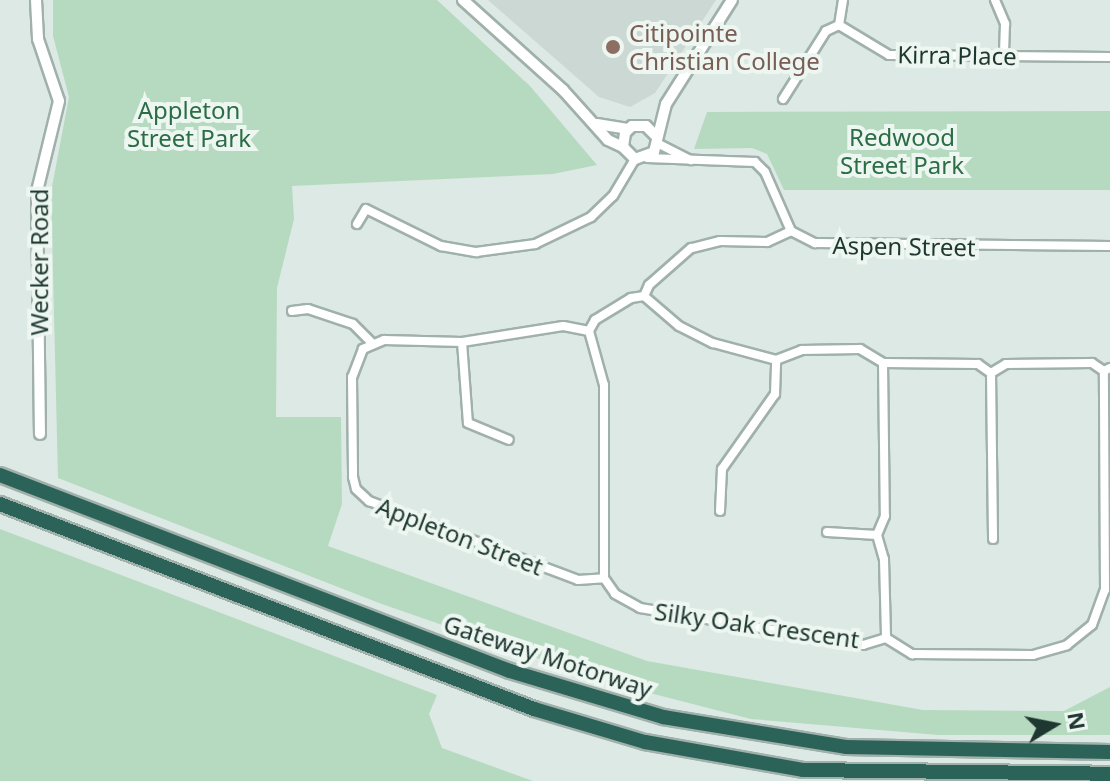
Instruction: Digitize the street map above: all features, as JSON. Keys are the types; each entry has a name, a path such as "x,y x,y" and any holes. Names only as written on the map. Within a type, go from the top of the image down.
{"highway":[{"name":"Gateway Motorway","path":"0,475 510,671 663,717 846,747 1110,752"},
{"name":"Gateway Motorway","path":"0,504 534,709 645,742 803,770 1110,774"}],"street":[{"name":"Wecker Road","path":"36,0 43,62 59,101 37,191 40,434"},
{"path":"463,0 595,123 641,158 755,162 765,172 791,231 767,242 720,241 691,248 649,285 644,296 595,320 589,331 604,385 604,578"},
{"path":"595,123 628,129 642,125 666,104 732,0"},
{"path":"783,99 826,31 839,25 843,0"},
{"path":"995,0 1005,24 1004,52"},
{"name":"Kirra Place","path":"839,25 873,47 904,58 991,57 1004,52 1017,57 1110,57"},
{"path":"357,224 367,206 441,246 507,250 535,244 591,217 613,196 656,139 666,104"},
{"path":"642,125 656,139 696,161"},
{"path":"623,147 628,129"},
{"name":"Aspen Street","path":"791,231 815,243 1110,246"},
{"path":"644,296 679,326 713,343 776,360 802,350 860,349 883,363 978,364 991,373"},
{"path":"292,311 308,309 353,324 372,343 462,342 563,326 589,331"},
{"path":"462,342 468,423 509,440"},
{"name":"Appleton Street","path":"372,343 363,349 352,377 353,477 361,496 567,577 604,578"},
{"path":"720,511 722,469 775,394 776,360"},
{"path":"883,363 885,516 877,535 884,559 886,638"},
{"path":"991,373 1006,364 1092,363 1107,370"},
{"name":"Silky Oak Crescent","path":"604,578 615,594 640,608 863,645 886,638 912,654 1033,655 1067,645 1092,625 1105,590 1107,370"},
{"path":"991,373 993,539"},
{"path":"827,532 877,535"}],"shaded area":[{"name":"Citipointe Christian College","path":"488,0 716,0 655,93 630,107 599,97"}],"green space":[{"name":"Appleton Street Park","path":"53,0 437,0 530,86 597,165 553,174 292,186 294,219 277,288 276,417 341,417 342,504 328,546 647,661 923,710 1064,711 1110,687 1110,735 938,735 751,719 603,681 379,603 58,478 51,192 69,97 53,36"},
{"name":"Redwood Street Park","path":"1110,111 1110,190 784,190 767,154 752,148 694,149 707,112"},
{"path":"0,529 437,695 429,714 442,748 533,781 0,781"}],"place":[{"name":"Citipointe Christian College","path":"613,47"}]}
